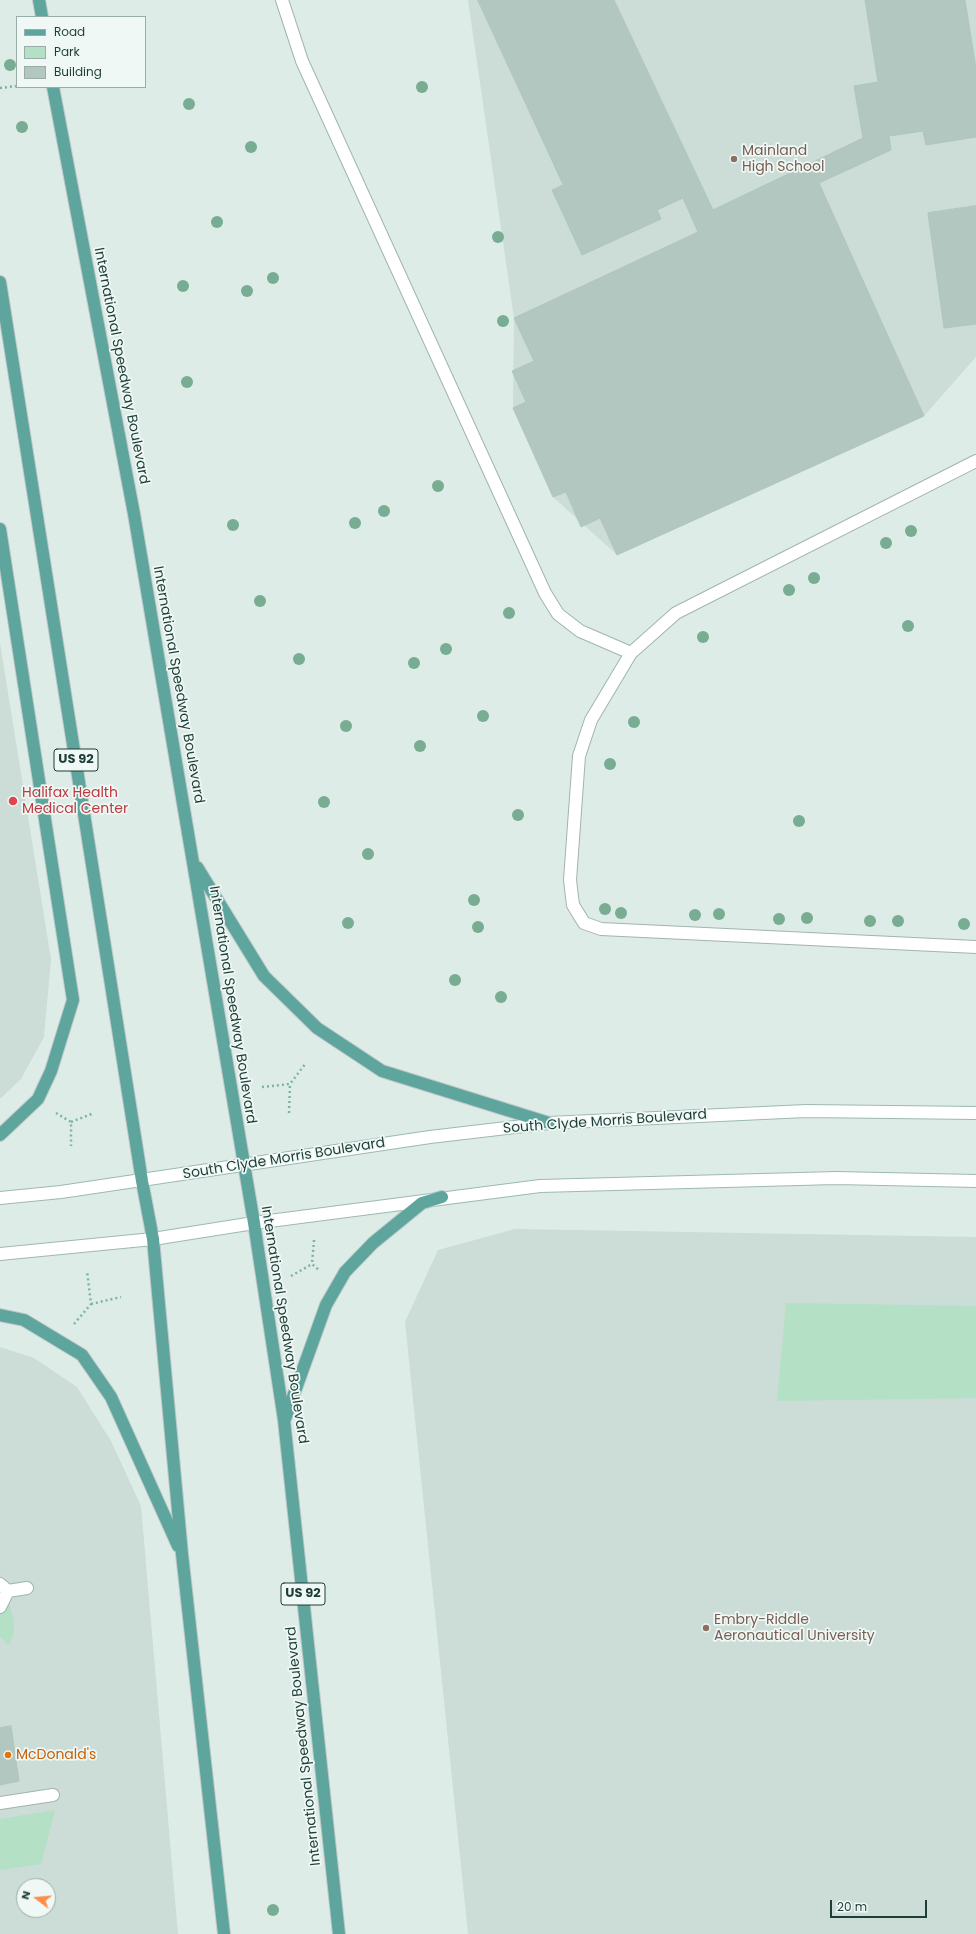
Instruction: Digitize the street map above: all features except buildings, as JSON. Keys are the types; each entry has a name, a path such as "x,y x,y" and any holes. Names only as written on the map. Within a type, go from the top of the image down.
{"main road":[{"path":"39,0 42,16"},
{"path":"282,0 302,61 545,593 558,614 580,631 631,653"},
{"name":"International Speedway Boulevard","path":"53,88 132,507 254,1223 284,1420 339,1934"},
{"name":"US 92","path":"0,282 142,1181 153,1239 182,1554 224,1934"},
{"path":"976,461 676,613 631,653 591,720 579,756 570,880 573,906 584,923 601,929 976,947"},
{"path":"0,529 73,1000 52,1072 38,1099 0,1135"},
{"path":"193,862 264,976 317,1028 382,1071 549,1123"},
{"name":"South Clyde Morris Boulevard","path":"0,1198 61,1192 142,1181 243,1164 430,1137 549,1123 806,1112 976,1113"},
{"path":"0,1254 153,1239 254,1223 395,1205 442,1197 540,1186 836,1178 976,1181"},
{"path":"284,1420 326,1305 344,1272 373,1243 422,1203 442,1197"},
{"path":"0,1315 24,1320 82,1354 111,1397 182,1554"},
{"path":"0,1606 4,1587 28,1588"},
{"path":"0,1803 53,1795"}],"path":[{"path":"0,88 16,86"},
{"path":"289,1113 290,1084 306,1063"},
{"path":"262,1087 290,1084"},
{"path":"54,1112 71,1122"},
{"path":"71,1122 94,1112"},
{"path":"71,1122 71,1146"},
{"path":"312,1264 314,1240"},
{"path":"312,1264 321,1271"},
{"path":"291,1276 312,1264"},
{"path":"87,1271 91,1304"},
{"path":"69,1329 91,1304 121,1297"}],"shaded area":[{"name":"Mainland High School","path":"468,0 976,0 976,357 924,416 617,555 553,497 513,408 514,318"},
{"name":"Halifax Health Medical Center","path":"0,643 51,959 44,1037 21,1079 0,1099"},
{"name":"Embry-Riddle Aeronautical University","path":"515,1229 976,1237 976,1934 468,1934 405,1322 438,1250"},
{"path":"0,1347 34,1358 77,1387 111,1441 141,1506 178,1934 0,1934"}],"green space":[{"path":"786,1303 976,1306 976,1398 777,1401"},
{"path":"7,1595 14,1621 12,1640 8,1645 0,1636 0,1596"},
{"path":"55,1810 41,1864 0,1870 0,1819"}],"place":[{"name":"Mainland High School","path":"734,159"},
{"name":"Halifax Health Medical Center","path":"13,801"},
{"name":"Embry-Riddle Aeronautical University","path":"706,1628"},
{"name":"McDonald's","path":"8,1755"}]}
